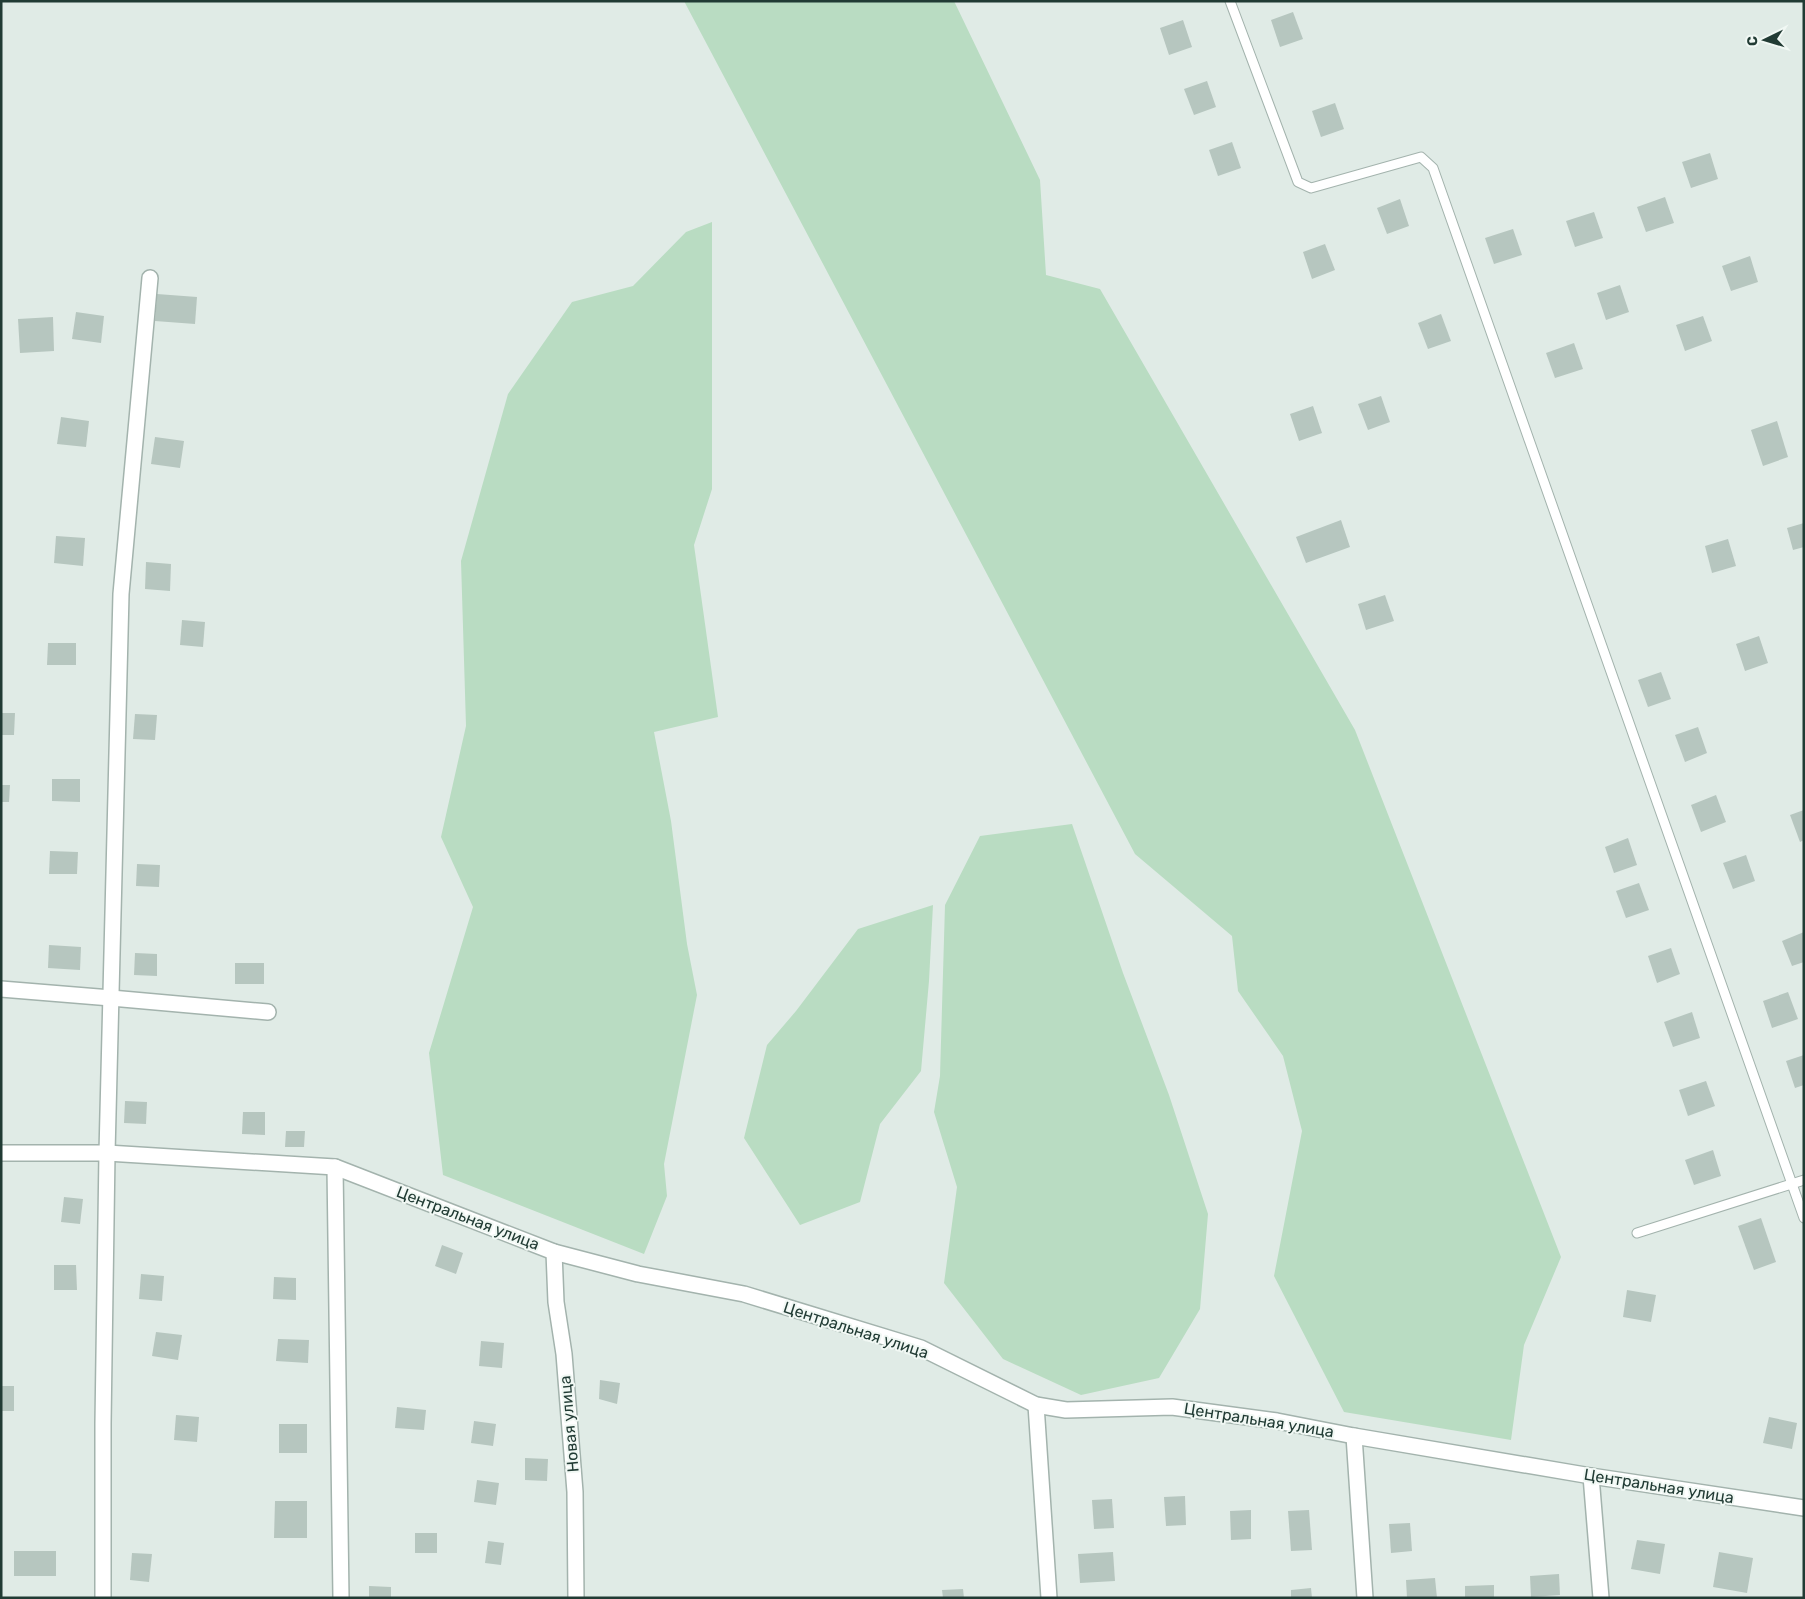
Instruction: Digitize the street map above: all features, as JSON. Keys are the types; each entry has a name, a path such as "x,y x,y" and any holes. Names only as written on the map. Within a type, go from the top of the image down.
{"street":[{"path":"103,1598 103,1423 107,1154 120,594 150,278"},
{"path":"1,989 268,1012"},
{"name":"Центральная улица","path":"1,1153 107,1154 335,1166 554,1252 638,1274 744,1294 921,1348 1036,1405 1066,1410 1172,1406 1277,1421 1591,1476 1804,1508"},
{"path":"335,1166 341,1598"},
{"name":"Новая улица","path":"554,1252 556,1302 564,1354 575,1492 576,1598"},
{"path":"1036,1405 1048,1598"},
{"path":"1354,1436 1365,1598"},
{"path":"1591,1476 1601,1598"}],"lane":[{"path":"1230,1 1298,182 1312,188 1421,157 1433,168 1804,1218"},
{"path":"1637,1233 1804,1180"}],"green space":[{"path":"684,1 954,1 1040,180 1046,275 1100,289 1355,730 1561,1257 1524,1345 1511,1440 1344,1412 1274,1276 1302,1131 1283,1056 1238,991 1232,936 1135,854"},
{"path":"712,222 712,489 694,545 718,717 654,732 671,821 687,944 697,995 664,1164 667,1196 644,1254 443,1175 429,1053 473,907 441,837 466,726 461,561 508,394 572,302 633,286 686,232"},
{"path":"1072,824 1123,973 1169,1095 1208,1214 1200,1309 1159,1378 1081,1395 1003,1359 944,1283 957,1187 934,1112 940,1076 945,905 980,836"},
{"path":"933,905 921,1071 880,1124 860,1202 800,1225 744,1138 767,1045 796,1011 858,929"}],"building":[{"path":"1293,12 1303,39 1280,47 1271,20"},
{"path":"1183,20 1192,47 1169,55 1160,28"},
{"path":"1207,81 1216,107 1194,115 1184,89"},
{"path":"1335,103 1344,129 1321,137 1312,111"},
{"path":"1232,142 1241,168 1218,176 1209,150"},
{"path":"1710,153 1718,179 1691,188 1682,162"},
{"path":"1665,197 1674,223 1646,232 1637,207"},
{"path":"1400,199 1409,226 1387,234 1377,208"},
{"path":"1594,212 1603,238 1575,247 1566,221"},
{"path":"1513,229 1522,255 1494,264 1485,238"},
{"path":"1325,244 1335,270 1312,279 1303,252"},
{"path":"1750,256 1758,282 1731,291 1722,266"},
{"path":"1620,285 1629,312 1606,320 1597,293"},
{"path":"157,294 197,297 195,324 155,321"},
{"path":"76,312 104,316 101,343 72,339"},
{"path":"1441,314 1451,341 1428,349 1418,323"},
{"path":"1703,316 1712,341 1685,351 1676,325"},
{"path":"53,317 54,351 20,353 18,319"},
{"path":"1574,343 1583,369 1555,378 1546,353"},
{"path":"1381,396 1390,422 1368,430 1358,404"},
{"path":"1313,406 1322,433 1299,441 1290,414"},
{"path":"61,417 89,421 86,447 57,444"},
{"path":"1777,421 1788,457 1763,466 1751,430"},
{"path":"155,437 184,441 180,468 151,464"},
{"path":"1341,520 1350,547 1306,563 1296,537"},
{"path":"1804,523 1804,547 1793,550 1787,528"},
{"path":"56,536 85,538 83,566 54,563"},
{"path":"1728,539 1736,566 1712,573 1705,546"},
{"path":"146,562 171,564 170,591 145,589"},
{"path":"1385,595 1394,621 1366,630 1358,604"},
{"path":"182,620 205,622 203,647 180,645"},
{"path":"1759,636 1768,663 1745,671 1736,644"},
{"path":"48,643 76,643 76,665 47,665"},
{"path":"1661,672 1671,699 1648,707 1638,680"},
{"path":"1,713 15,713 14,735 1,735"},
{"path":"135,714 157,715 155,740 133,739"},
{"path":"1698,727 1707,753 1685,762 1675,735"},
{"path":"52,779 80,779 80,802 52,801"},
{"path":"1,785 10,785 9,802 1,802"},
{"path":"1716,795 1726,822 1701,832 1691,805"},
{"path":"1804,810 1804,840 1800,842 1790,815"},
{"path":"1628,838 1637,865 1614,873 1605,847"},
{"path":"50,851 78,852 77,874 49,874"},
{"path":"1746,855 1755,881 1733,889 1723,863"},
{"path":"137,864 160,865 159,887 136,886"},
{"path":"1639,883 1649,910 1626,918 1616,891"},
{"path":"1804,932 1804,962 1792,966 1782,941"},
{"path":"49,945 81,947 80,970 48,968"},
{"path":"1671,948 1680,974 1657,983 1648,956"},
{"path":"135,953 157,954 157,976 134,975"},
{"path":"235,963 264,963 264,984 235,984"},
{"path":"1788,992 1798,1019 1772,1028 1763,1001"},
{"path":"1692,1012 1700,1038 1673,1047 1664,1022"},
{"path":"1804,1055 1804,1085 1795,1088 1786,1061"},
{"path":"1706,1081 1715,1106 1688,1116 1679,1090"},
{"path":"125,1101 147,1102 146,1124 124,1123"},
{"path":"243,1112 265,1112 265,1135 242,1134"},
{"path":"286,1131 305,1131 304,1147 285,1147"},
{"path":"1713,1150 1721,1176 1694,1185 1685,1160"},
{"path":"64,1197 83,1199 80,1224 61,1222"},
{"path":"1761,1218 1776,1262 1754,1270 1738,1226"},
{"path":"442,1245 463,1253 456,1274 435,1266"},
{"path":"54,1265 76,1265 77,1290 54,1290"},
{"path":"141,1274 164,1276 162,1301 139,1299"},
{"path":"274,1277 296,1278 296,1300 273,1299"},
{"path":"1627,1290 1656,1295 1651,1322 1623,1317"},
{"path":"156,1332 182,1335 178,1360 152,1356"},
{"path":"278,1339 309,1340 308,1363 276,1361"},
{"path":"481,1341 504,1343 502,1368 479,1366"},
{"path":"600,1380 620,1383 617,1404 599,1399"},
{"path":"1,1386 14,1386 14,1411 1,1411"},
{"path":"397,1407 426,1410 424,1430 395,1428"},
{"path":"176,1415 199,1417 197,1442 174,1440"},
{"path":"1769,1417 1797,1423 1792,1449 1763,1443"},
{"path":"474,1421 496,1424 493,1446 471,1443"},
{"path":"279,1424 307,1424 307,1453 279,1453"},
{"path":"525,1458 548,1459 547,1481 525,1480"},
{"path":"477,1480 499,1483 496,1505 474,1502"},
{"path":"1185,1496 1186,1525 1166,1526 1164,1497"},
{"path":"1112,1499 1114,1528 1094,1529 1092,1500"},
{"path":"275,1501 307,1501 307,1538 274,1538"},
{"path":"1251,1510 1251,1539 1231,1540 1230,1511"},
{"path":"1309,1510 1312,1550 1291,1551 1288,1511"},
{"path":"1410,1523 1412,1551 1391,1553 1389,1524"},
{"path":"415,1533 437,1533 437,1553 415,1553"},
{"path":"1637,1540 1665,1544 1660,1574 1631,1569"},
{"path":"488,1541 504,1543 501,1565 485,1563"},
{"path":"14,1551 56,1551 56,1576 14,1576"},
{"path":"1113,1552 1115,1581 1080,1583 1078,1554"},
{"path":"1719,1552 1753,1558 1747,1593 1713,1587"},
{"path":"132,1553 152,1554 149,1582 130,1580"},
{"path":"1559,1574 1560,1595 1531,1597 1530,1576"},
{"path":"1435,1578 1437,1598 1407,1598 1406,1580"},
{"path":"1494,1585 1494,1598 1465,1598 1465,1586"},
{"path":"369,1586 391,1587 391,1598 369,1598"},
{"path":"1311,1588 1312,1598 1291,1598 1291,1590"},
{"path":"963,1589 964,1598 943,1598 942,1590"}]}
